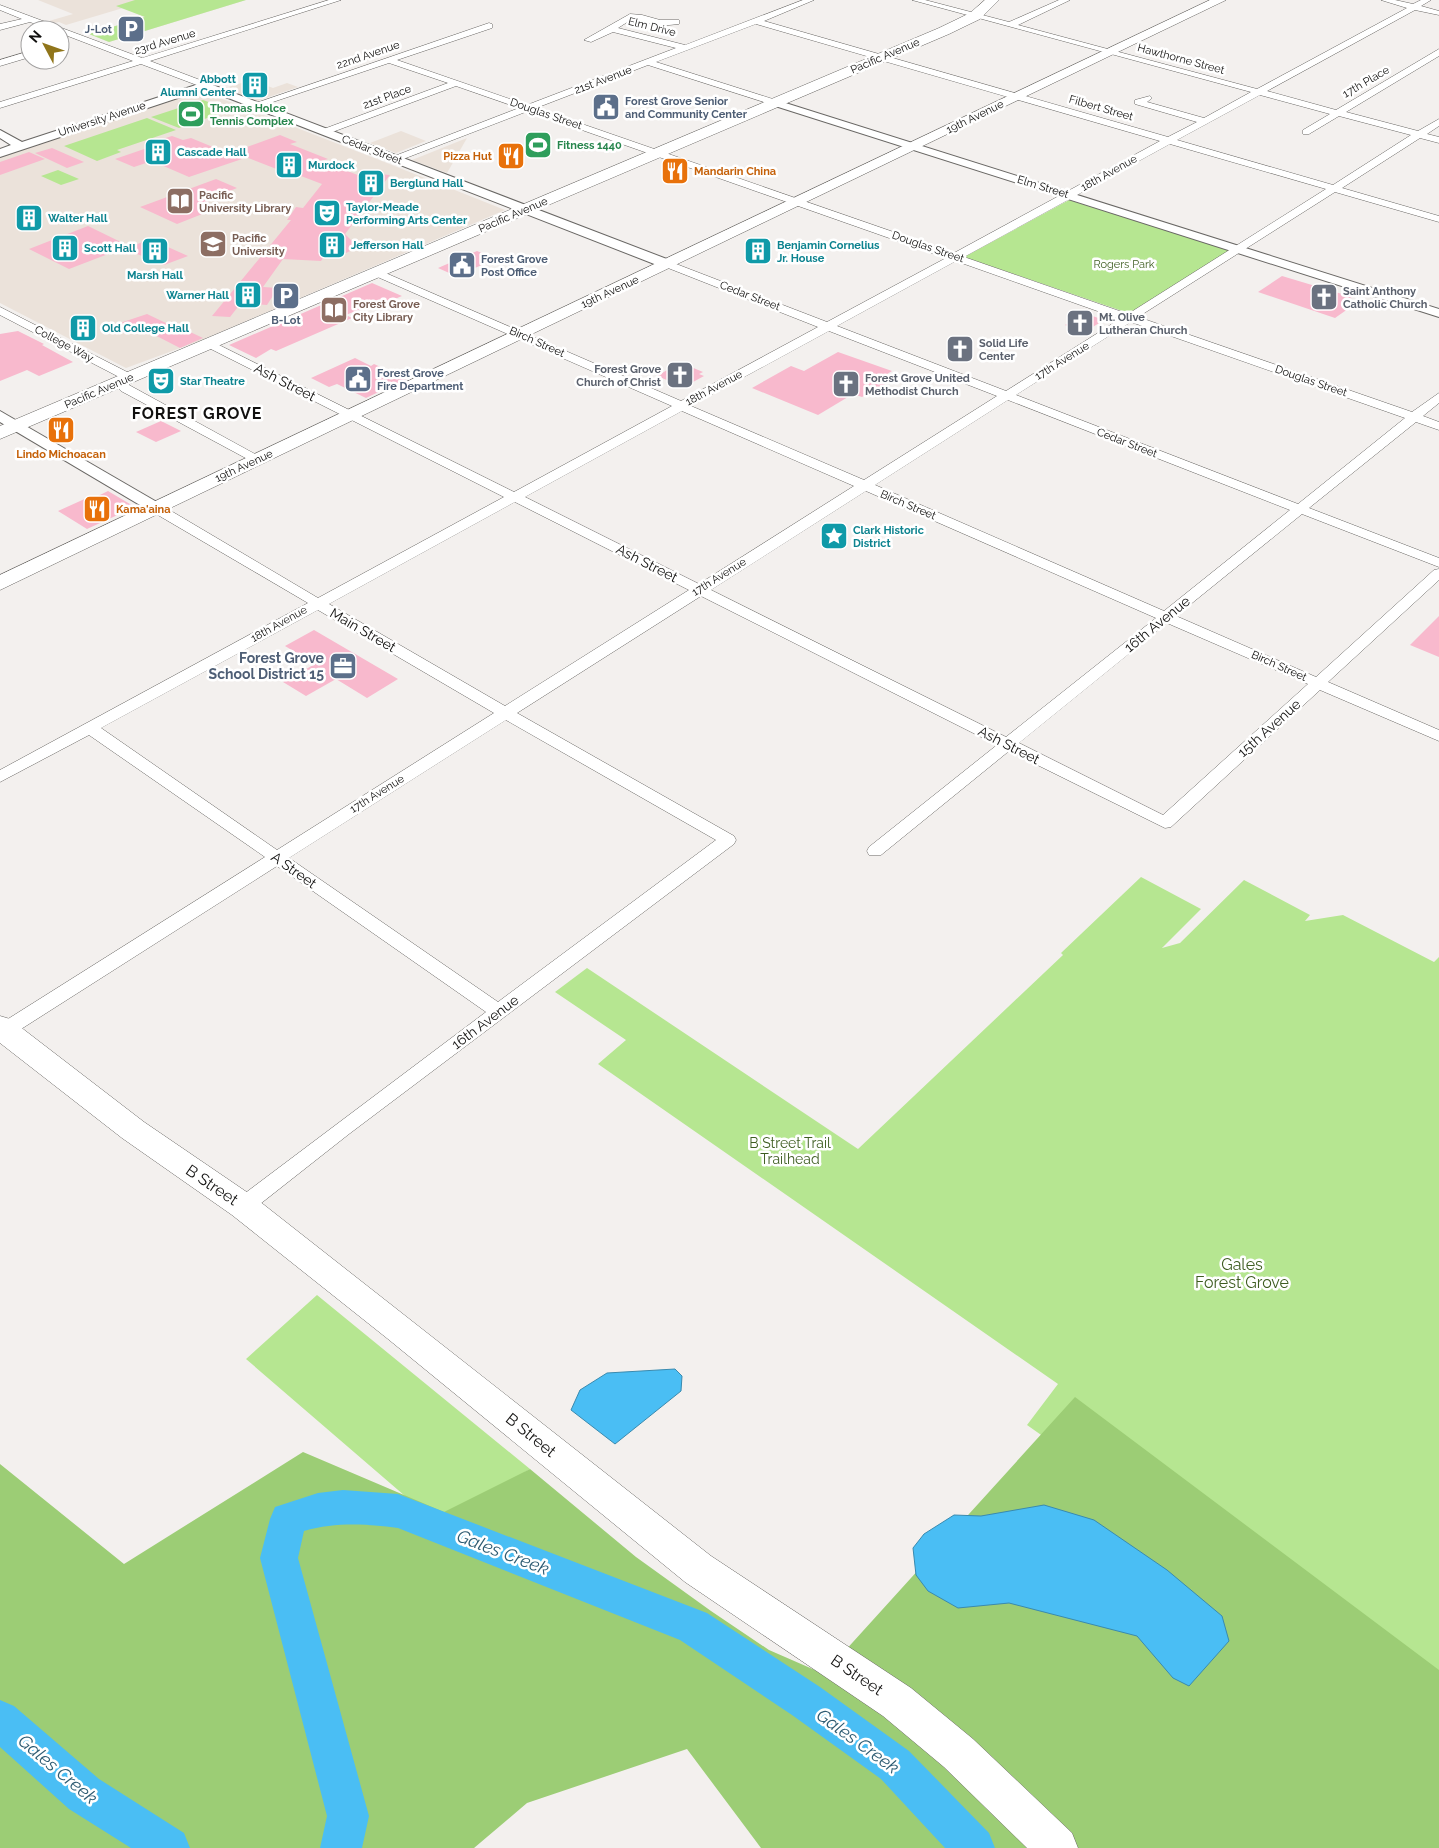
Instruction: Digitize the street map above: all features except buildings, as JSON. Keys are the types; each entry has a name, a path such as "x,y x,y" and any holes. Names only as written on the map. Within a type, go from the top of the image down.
{"main road":[{"name":"Pacific Avenue","path":"0,434 882,57 975,16 993,0"},
{"name":"19th Avenue","path":"0,583 1220,0"},
{"name":"B Street","path":"1,1030 133,1130 243,1206 400,1328 698,1569 738,1598 868,1682 924,1723 989,1781 1057,1848"}],"street":[{"name":"23rd Avenue","path":"0,105 336,0"},
{"name":"21st Avenue","path":"395,159 810,0"},
{"name":"Hawthorne Street","path":"920,0 1439,140"},
{"path":"1010,25 1066,0"},
{"path":"1385,0 1439,13"},
{"name":"18th Avenue","path":"0,777 1427,0"},
{"name":"Cedar Street","path":"0,7 30,19"},
{"path":"588,40 633,16 659,23 676,22"},
{"path":"0,27 30,19"},
{"name":"Filbert Street","path":"756,21 1439,219"},
{"name":"22nd Avenue","path":"255,105 489,26"},
{"name":"Elm Drive","path":"612,28 686,48"},
{"name":"Cedar Street","path":"70,34 1439,563"},
{"path":"70,42 82,39"},
{"name":"17th Place","path":"1306,132 1336,112 1439,52"},
{"path":"0,63 20,57"},
{"name":"Douglas Street","path":"389,60 956,256 1439,426"},
{"name":"Elm Street","path":"648,62 1439,313"},
{"name":"21st Place","path":"324,132 457,83"},
{"name":"University Avenue","path":"0,153 205,85"},
{"path":"1147,98 1138,102 1205,121"},
{"name":"17th Avenue","path":"1,1030 1336,189 1439,122"},
{"path":"0,133 20,146"},
{"name":"Birch Street","path":"377,273 1439,736"},
{"name":"College Way","path":"0,311 125,376 123,386 125,388 258,459"},
{"name":"Ash Street","path":"209,344 1165,823"},
{"name":"16th Avenue","path":"875,851 1439,397"},
{"name":"Main Street","path":"0,416 317,604 728,840"},
{"name":"15th Avenue","path":"1165,823 1439,572"},
{"name":"A Street","path":"90,728 499,1012"},
{"name":"16th Avenue","path":"243,1206 342,1129 728,840"}],"shaded area":[{"path":"38,0 246,0 109,42 89,34 145,17 123,8 70,24 70,20 52,20 73,14"},
{"path":"251,80 273,88 287,83 298,87 254,102 222,89"},
{"name":"Pacific University","path":"202,91 505,210 202,340 126,368 0,303 0,147 10,153"},
{"path":"401,131 426,141 396,153 370,143"},
{"path":"467,138 447,173 412,160"}],"green space":[{"path":"135,0 246,0 109,42 89,34 145,17 116,6"},
{"name":"Thomas Holce Tennis Complex","path":"203,100 230,110 179,128 151,117"},
{"path":"147,118 176,130 117,150 121,152 97,161 64,146"},
{"path":"58,170 79,179 61,185 41,176"},
{"name":"Rogers Park","path":"1069,200 1231,251 1131,314 964,257"},
{"name":"Gales Forest Grove","path":"1141,877 1201,909 1162,948 1180,943 1244,880 1310,915 1305,921 1343,915 1434,962 1439,957 1439,1848 1122,1492 1027,1425 1058,1384 598,1064 626,1040 555,992 587,968 858,1149 1063,955 1061,953"},
{"path":"317,1295 530,1469 525,1472 477,1558 246,1359"},
{"path":"1075,1397 1439,1670 1439,1848 761,1848 687,1749 527,1803 474,1848 0,1848 0,1464 124,1564 303,1452 444,1512 530,1469 636,1557 711,1611 769,1650 824,1674"}],"water":[{"path":"675,1369 682,1376 681,1391 615,1444 571,1410 580,1390 607,1373"},
{"path":"1044,1505 1094,1520 1167,1570 1222,1616 1229,1641 1189,1686 1173,1678 1137,1636 1009,1603 958,1608 928,1591 916,1575 913,1548 924,1534 954,1515 981,1516"}],"waterway":[{"name":"Gales Creek","path":"341,1848 348,1816 279,1558 288,1519 318,1510 343,1507 367,1507 398,1511 693,1626 806,1701 895,1765 974,1848"},
{"name":"Gales Creek","path":"0,1720 84,1794 169,1848"}],"place":[{"name":"J-Lot","path":"131,29"},
{"name":"Abbott Alumni Center","path":"255,85"},
{"name":"Forest Grove Senior and Community Center","path":"606,107"},
{"name":"Thomas Holce Tennis Complex","path":"191,114"},
{"name":"Fitness 1440","path":"538,145"},
{"name":"Cascade Hall","path":"158,152"},
{"name":"Pizza Hut","path":"511,156"},
{"name":"Murdock","path":"289,165"},
{"name":"Mandarin China","path":"675,171"},
{"name":"Berglund Hall","path":"371,183"},
{"name":"Pacific University Library","path":"180,201"},
{"name":"Taylor-Meade Performing Arts Center","path":"327,213"},
{"name":"Walter Hall","path":"29,218"},
{"name":"Pacific University","path":"213,244"},
{"name":"Jefferson Hall","path":"332,245"},
{"name":"Scott Hall","path":"65,248"},
{"name":"Marsh Hall","path":"155,251"},
{"name":"Benjamin Cornelius Jr. House","path":"758,251"},
{"name":"Forest Grove Post Office","path":"462,265"},
{"name":"Warner Hall","path":"248,295"},
{"name":"B-Lot","path":"286,296"},
{"name":"Saint Anthony Catholic Church","path":"1324,297"},
{"name":"Forest Grove City Library","path":"334,310"},
{"name":"Mt. Olive Lutheran Church","path":"1080,323"},
{"name":"Old College Hall","path":"83,328"},
{"name":"Solid Life Center","path":"960,349"},
{"name":"Forest Grove Church of Christ","path":"680,375"},
{"name":"Forest Grove Fire Department","path":"358,379"},
{"name":"Star Theatre","path":"161,381"},
{"name":"Forest Grove United Methodist Church","path":"846,384"},
{"name":"Lindo Michoacan","path":"61,430"},
{"name":"Kama'aina","path":"97,509"},
{"name":"Clark Historic District","path":"834,536"},
{"name":"Forest Grove School District 15","path":"343,666"}],"district":[{"name":"FOREST GROVE","path":"197,413"}],"park label":[{"name":"B Street Trail Trailhead","path":"790,1152"}]}
